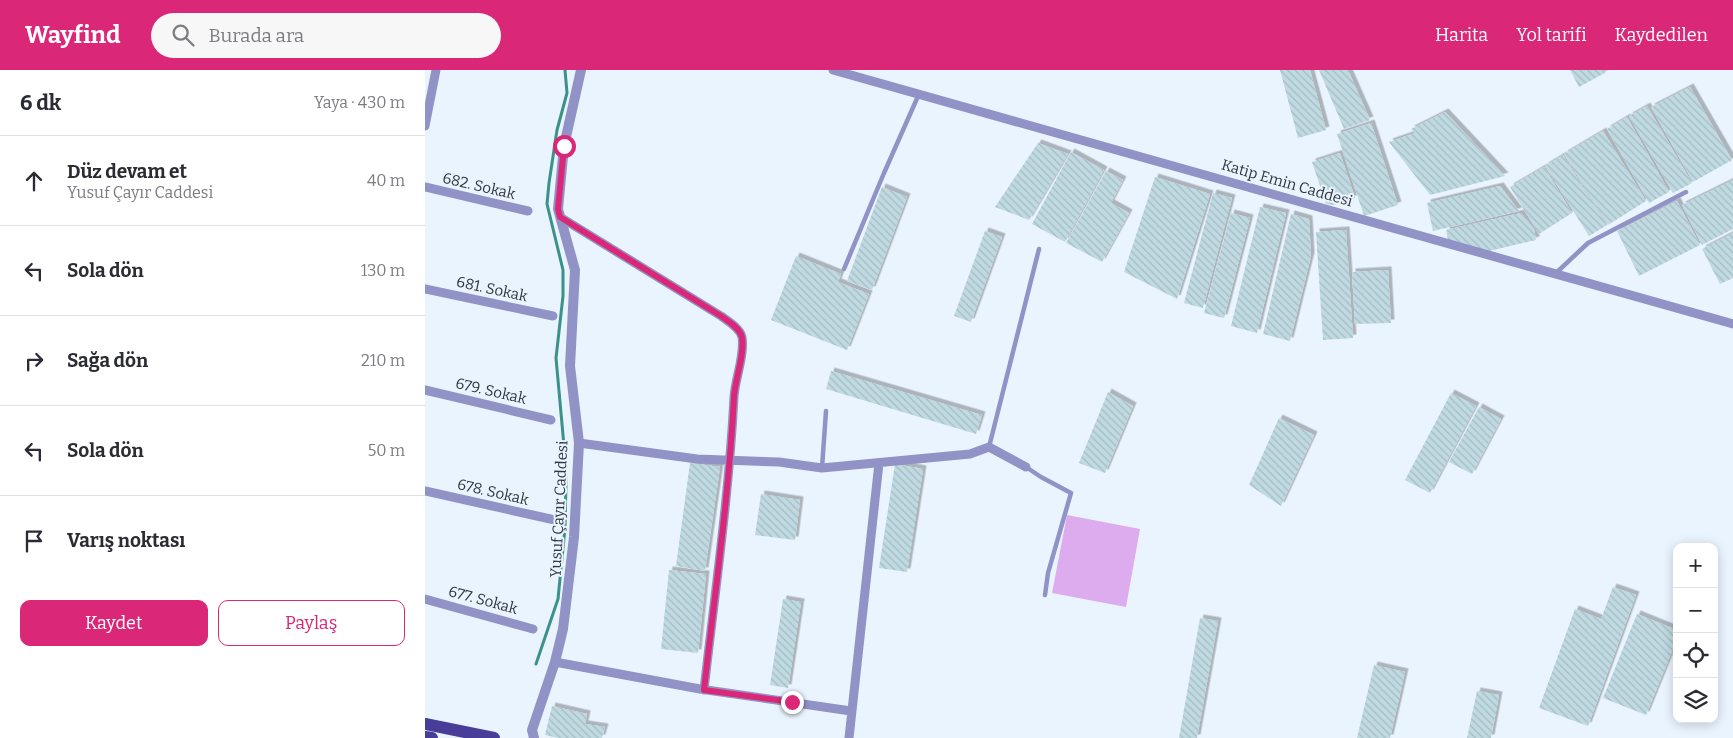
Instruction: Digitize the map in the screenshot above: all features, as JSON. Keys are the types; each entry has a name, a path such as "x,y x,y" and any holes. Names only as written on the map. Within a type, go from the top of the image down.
{"main road":[{"path":"425,724 494,738"},
{"path":"425,736 432,738"}],"street":[{"path":"425,126 435,70"},
{"name":"Yusuf Çayır Caddesi","path":"535,738 531,730 555,662 563,629 575,536 579,443 570,366 575,270 558,209 564,146 581,70"},
{"name":"Katip Emin Caddesi","path":"833,70 1733,324"},
{"name":"682. Sokak","path":"425,187 528,211"},
{"path":"560,217 721,316 737,328 742,336 735,385 731,461 704,690"},
{"name":"681. Sokak","path":"425,289 553,316"},
{"name":"679. Sokak","path":"425,390 551,420"},
{"path":"579,443 697,459 779,462 823,468 971,454 989,447 1026,468"},
{"path":"849,738 879,463"},
{"name":"678. Sokak","path":"425,491 555,520"},
{"name":"677. Sokak","path":"425,599 533,628"},
{"path":"555,662 704,690 851,711"}],"lane":[{"path":"844,269 919,94"},
{"path":"1555,274 1588,243 1685,192"},
{"path":"989,447 1039,249"},
{"path":"823,468 826,411"},
{"path":"1026,468 1071,493 1048,573 1045,595"}],"shaded area":[{"path":"1067,515 1140,529 1126,607 1052,593"}],"building":[{"path":"1280,70 1310,70 1326,130 1298,138"},
{"path":"1319,70 1348,70 1370,120 1344,129"},
{"path":"1570,70 1604,70 1605,73 1579,87"},
{"path":"1690,87 1732,160 1693,182 1651,107"},
{"path":"1647,106 1692,183 1673,193 1629,116"},
{"path":"1445,112 1505,176 1430,195 1389,142 1415,133 1411,129"},
{"path":"1627,117 1669,192 1649,203 1607,129"},
{"path":"1371,123 1398,205 1364,216 1337,134"},
{"path":"1603,131 1646,201 1608,225 1564,154"},
{"path":"1038,143 1068,154 1029,220 995,207"},
{"path":"1071,152 1104,170 1065,242 1032,224"},
{"path":"1340,153 1355,198 1334,205 1326,204 1312,162"},
{"path":"1563,155 1607,225 1589,236 1545,166"},
{"path":"1544,167 1572,213 1539,234 1510,187"},
{"path":"1106,171 1123,180 1111,203 1129,213 1102,262 1066,243"},
{"path":"1155,177 1210,194 1177,299 1124,272"},
{"path":"1733,180 1733,229 1702,245 1682,205"},
{"path":"1500,186 1519,211 1433,231 1427,203"},
{"path":"882,187 907,197 872,290 847,281"},
{"path":"1213,193 1232,198 1203,308 1184,303"},
{"path":"1677,201 1700,245 1639,276 1617,231"},
{"path":"1260,207 1286,213 1257,333 1231,326"},
{"path":"1231,213 1250,218 1224,318 1204,313"},
{"path":"1521,213 1534,229 1536,240 1489,251 1448,240 1446,230"},
{"path":"1291,214 1309,219 1311,256 1290,341 1263,334"},
{"path":"1346,230 1353,338 1323,340 1316,232"},
{"path":"985,231 1002,237 971,322 954,316"},
{"path":"1733,233 1733,278 1720,284 1702,249"},
{"path":"796,256 841,274 838,282 869,294 847,350 771,320"},
{"path":"1388,270 1391,323 1355,324 1352,272"},
{"path":"831,371 982,415 976,434 826,389"},
{"path":"1108,392 1133,406 1105,473 1079,463"},
{"path":"1451,393 1476,406 1430,493 1405,480"},
{"path":"1479,407 1501,419 1472,474 1449,462"},
{"path":"1279,418 1314,435 1281,506 1249,485"},
{"path":"690,463 720,467 705,571 676,566"},
{"path":"895,464 923,469 907,572 879,568"},
{"path":"761,494 800,500 795,540 755,535"},
{"path":"669,570 706,574 698,653 661,649"},
{"path":"1613,587 1636,595 1588,726 1539,708 1575,609 1601,619"},
{"path":"783,599 801,602 788,688 770,685"},
{"path":"1637,614 1673,628 1673,649 1646,715 1603,698"},
{"path":"1200,618 1218,621 1197,738 1179,738"},
{"path":"1374,665 1405,672 1390,738 1357,738"},
{"path":"1477,691 1499,695 1491,738 1467,738"},
{"path":"552,706 587,714 585,724 605,727 602,738 558,738 545,735"}],"waterway":[{"path":"536,664 558,599 565,528 566,482 556,358 563,296 563,270 547,204 557,130 567,93 565,70"}],"route":[{"path":"564,146 558,209 560,217 721,316 737,328 742,336 735,385 731,461 704,690 792,702"}]}
